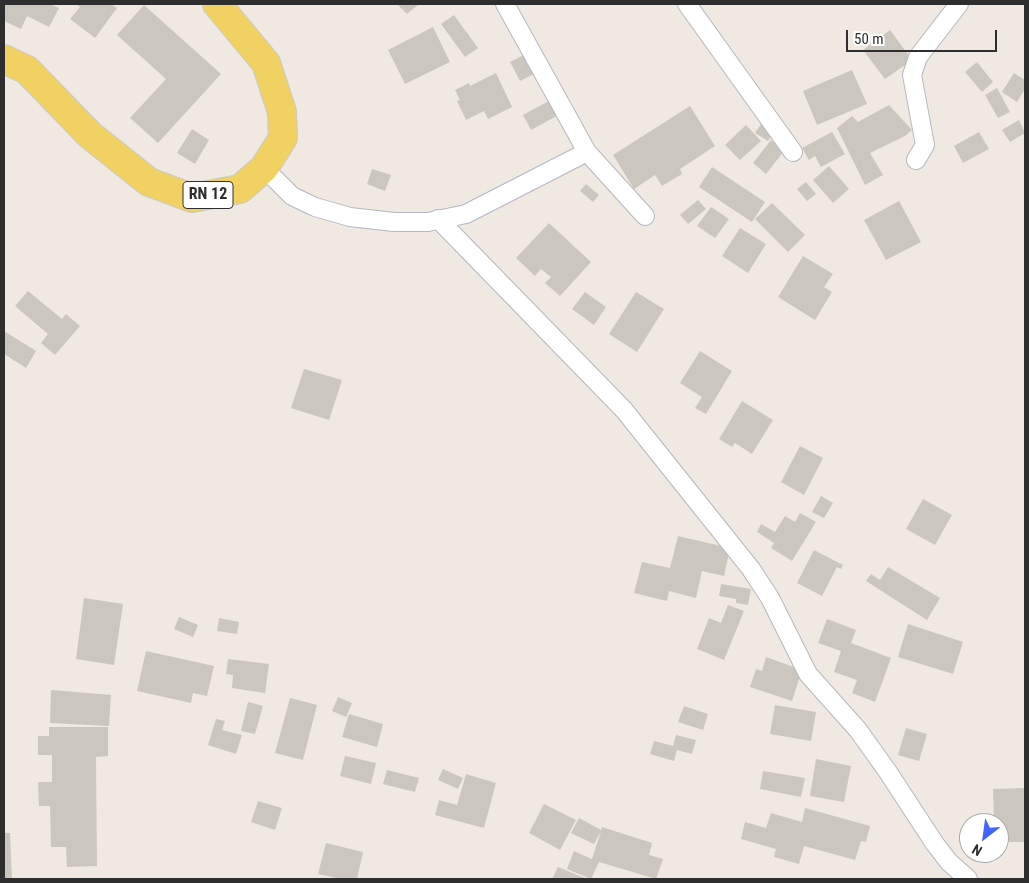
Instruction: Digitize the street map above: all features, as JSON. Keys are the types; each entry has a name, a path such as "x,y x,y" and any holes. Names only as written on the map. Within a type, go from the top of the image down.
{"main road":[{"name":"RN 12","path":"4,59 28,70 90,135 149,182 192,198 240,189 264,168 283,138 282,112 266,63 236,24 217,4"}],"street":[{"path":"504,4 587,152 645,216"},
{"path":"688,4 793,152"},
{"path":"916,160 925,145 924,127 912,75 918,57 959,4"},
{"path":"264,168 292,196 324,210 350,217 394,222 438,219 466,214 587,152"},
{"path":"438,219 630,418 751,569 770,598 808,674 858,730 935,844 949,862 968,879"}],"building":[{"path":"4,4 50,4 59,8 49,27 27,16 21,29 4,21"},
{"path":"76,4 111,4 117,8 95,38 70,19 80,7"},
{"path":"397,4 419,4 407,14"},
{"path":"144,5 221,74 158,143 130,118 166,79 117,35"},
{"path":"454,15 478,48 465,57 441,24"},
{"path":"433,27 450,62 405,84 388,50"},
{"path":"890,30 912,60 885,79 863,50"},
{"path":"524,55 534,74 520,81 510,62"},
{"path":"977,62 993,82 982,92 965,72"},
{"path":"852,70 867,104 817,125 803,91"},
{"path":"496,73 512,107 488,119 484,111 466,120 457,101 460,100 455,90 469,83 470,86"},
{"path":"1014,73 1025,80 1025,89 1017,102 1002,92"},
{"path":"997,88 1010,112 998,118 985,95"},
{"path":"556,97 564,112 531,130 523,115"},
{"path":"889,105 912,130 905,136 870,153 883,175 865,185 837,128 852,116 858,122"},
{"path":"690,106 715,146 680,169 682,174 662,186 655,175 634,189 613,155"},
{"path":"1019,120 1025,133 1010,142 1002,130"},
{"path":"761,124 774,132 768,141 755,133"},
{"path":"746,125 761,141 740,160 725,145"},
{"path":"192,129 209,140 195,164 177,153"},
{"path":"832,132 845,154 821,167 815,156 809,160 802,148"},
{"path":"979,132 989,149 963,163 954,146"},
{"path":"771,140 784,151 766,174 753,163"},
{"path":"829,166 849,189 833,203 813,180"},
{"path":"712,167 765,202 752,222 699,187"},
{"path":"372,169 391,175 385,191 367,184"},
{"path":"806,182 816,194 807,201 797,189"},
{"path":"586,184 599,195 593,202 580,191"},
{"path":"698,200 706,209 688,224 680,215"},
{"path":"899,201 921,242 886,260 864,220"},
{"path":"772,203 805,235 788,252 755,219"},
{"path":"711,207 729,219 715,238 697,226"},
{"path":"549,223 591,262 560,296 545,283 551,277 541,269 535,276 516,258"},
{"path":"740,228 766,244 748,273 722,256"},
{"path":"803,256 833,274 824,287 832,292 815,320 778,297"},
{"path":"28,291 62,319 66,314 80,326 55,355 41,343 48,334 15,306"},
{"path":"585,292 606,307 594,325 572,309"},
{"path":"636,292 664,309 637,352 609,334"},
{"path":"4,331 36,351 26,368 4,354"},
{"path":"700,351 732,371 706,414 695,408 702,397 680,383"},
{"path":"304,369 342,380 329,420 291,408"},
{"path":"742,401 773,420 752,454 735,443 732,447 719,439"},
{"path":"800,446 823,458 804,495 781,482"},
{"path":"821,496 833,503 824,518 812,512"},
{"path":"923,499 952,515 935,545 906,529"},
{"path":"800,513 816,522 792,561 771,548 774,543 757,532 761,524 775,532 785,516 795,522"},
{"path":"678,536 730,548 724,576 702,571 696,598 669,591 667,601 634,593 642,562 670,568"},
{"path":"814,550 843,565 841,569 837,567 822,596 797,583"},
{"path":"888,567 940,598 927,620 866,581 871,574 880,580"},
{"path":"721,584 751,589 748,605 736,603 736,599 719,596"},
{"path":"84,598 123,604 114,665 76,659"},
{"path":"728,605 744,611 724,660 697,649 709,618 721,623"},
{"path":"179,617 198,625 193,637 174,629"},
{"path":"219,618 239,622 237,634 217,631"},
{"path":"827,619 856,630 851,643 891,658 875,702 852,693 857,680 834,672 841,651 818,643"},
{"path":"908,624 963,642 953,674 898,657"},
{"path":"146,651 214,666 207,696 193,693 191,703 137,691"},
{"path":"766,657 802,670 792,701 750,687 756,669 762,671"},
{"path":"228,659 269,664 265,693 232,688 233,675 226,674"},
{"path":"51,690 111,695 109,726 50,723"},
{"path":"338,697 352,703 346,717 332,711"},
{"path":"290,698 317,705 303,760 275,753"},
{"path":"248,702 263,706 255,734 241,731"},
{"path":"775,705 816,712 811,741 770,734"},
{"path":"684,706 708,714 703,730 678,722"},
{"path":"349,714 383,724 377,747 342,737"},
{"path":"216,719 225,721 222,730 242,735 236,754 208,745"},
{"path":"49,727 108,727 108,756 96,757 97,866 67,867 66,847 51,847 50,806 39,806 38,782 52,782 52,755 38,755 38,736 49,736"},
{"path":"906,728 927,734 919,761 898,755"},
{"path":"676,735 696,740 692,754 677,750 674,761 650,754 654,741 673,746"},
{"path":"345,756 376,763 371,784 340,776"},
{"path":"816,759 851,766 844,802 810,796"},
{"path":"443,769 463,778 458,789 438,780"},
{"path":"387,770 419,778 415,792 383,784"},
{"path":"763,771 805,778 801,797 760,789"},
{"path":"466,774 496,783 484,828 435,815 439,800 457,805"},
{"path":"1025,788 1025,842 1009,842 1009,813 994,813 993,789"},
{"path":"258,801 282,808 275,830 251,822"},
{"path":"544,804 576,820 560,850 529,833"},
{"path":"805,808 870,826 866,842 861,841 855,860 804,846 799,864 774,857 776,849 741,839 745,822 766,828 771,813 802,822"},
{"path":"579,818 601,830 602,827 652,843 649,855 663,859 656,879 599,862 591,879 567,869 574,851 592,859 601,831 594,844 571,833"},
{"path":"4,833 10,833 12,879 4,879"},
{"path":"326,843 363,852 357,879 341,879 318,874"},
{"path":"558,867 587,879 552,879"}]}
